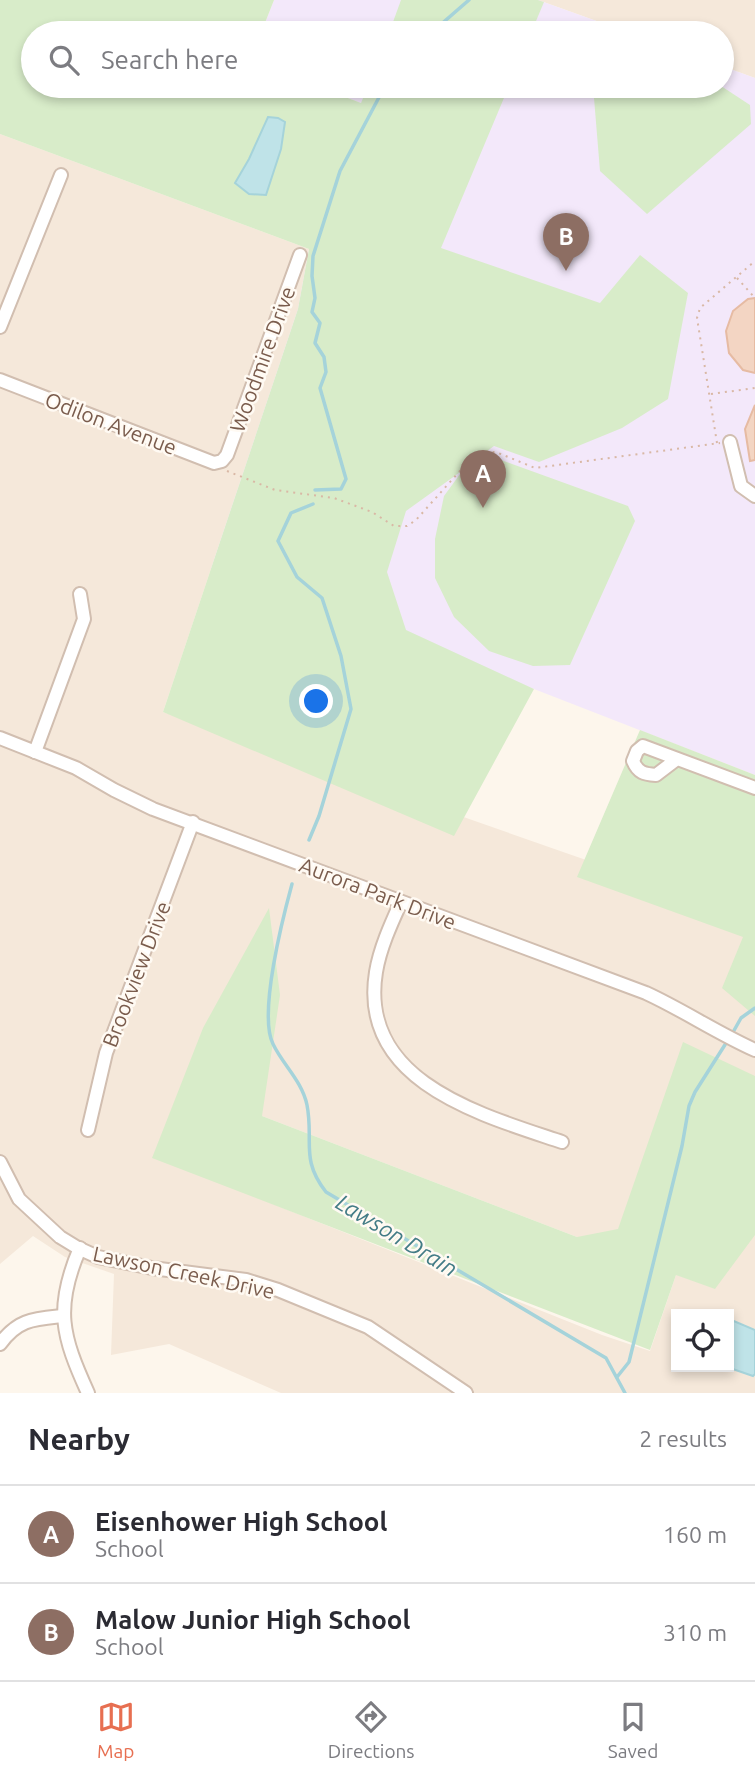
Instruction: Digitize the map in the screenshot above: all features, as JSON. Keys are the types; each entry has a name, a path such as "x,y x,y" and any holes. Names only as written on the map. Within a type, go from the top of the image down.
{"street":[{"path":"0,327 61,175"},
{"name":"Woodmire Drive","path":"218,462 227,455 300,255"},
{"name":"Odilon Avenue","path":"0,380 218,462"},
{"path":"730,442 741,485 755,496"},
{"path":"35,752 84,619 80,594"},
{"name":"Aurora Park Drive","path":"0,738 76,768 136,801 646,993 755,1050"},
{"path":"677,759 755,788"},
{"name":"Brookview Drive","path":"88,1130 106,1053 193,822"},
{"path":"401,902 385,939 376,972 376,1010 386,1041 411,1072 436,1092 473,1110 562,1142"},
{"name":"Lawson Creek Drive","path":"0,1163 19,1199 60,1237 98,1257 152,1268 246,1280 278,1290 368,1326 467,1393"},
{"path":"80,1248 69,1272 63,1316 65,1337 88,1393"},
{"path":"0,1344 10,1330 26,1321 63,1316"}],"path":[{"path":"218,462 225,470 275,490 334,498 372,512 394,526 401,527 416,520 476,453 496,452 535,468 718,444 697,318 700,308 755,261"},
{"path":"737,276 755,298"},
{"path":"709,394 755,388"}],"shaded area":[{"path":"274,0 538,0 597,21 266,21"},
{"path":"538,0 755,0 755,78 734,70 734,21 597,21"},
{"path":"734,70 755,78 755,775 534,689 211,569 298,309 309,249 361,103 348,98 734,98"},
{"path":"0,134 309,249 298,309 163,712 755,919 755,1393 281,1393 169,1344 111,1355 114,1274 65,1257 33,1236 0,1264","holes":["262,1116 676,1275 650,1351 602,1335 235,1189"]}],"green space":[{"path":"0,0 274,0 266,21 21,21 21,98 348,98 361,103 363,98 504,98 441,248 600,303 640,255 688,293 668,399 622,428 539,462 494,446 472,462 493,457 628,506 635,521 570,665 533,666 489,651 454,617 435,578 435,539 444,496 463,470 406,511 387,572 406,630 534,689 454,836 163,712 298,309 309,249 0,134"},
{"path":"401,0 544,2 536,21 393,21"},
{"path":"734,95 750,105 751,124 647,214 600,171 594,98 734,98"},
{"path":"640,730 755,775 755,1016 722,988 743,937 577,877"},
{"path":"269,908 280,995 262,1116 577,1237 618,1229 683,1042 755,1076 755,1235 715,1289 676,1275 650,1350 152,1158 203,1028"}],"water":[{"path":"268,117 285,122 281,149 266,195 249,194 235,183"},
{"path":"734,1321 755,1330 753,1376 734,1369"}],"building":[{"path":"755,298 755,373 743,370 729,353 726,331 733,311 748,299"},
{"path":"755,405 755,460 750,461 745,429"}],"waterway":[{"name":"Lawson Drain","path":"445,21 469,0"},
{"name":"Lawson Drain","path":"315,490 341,489 346,479 320,388 326,372 324,357 315,343 320,323 312,312 315,298 313,256 340,171 379,98"},
{"name":"Lawson Drain","path":"309,840 319,816 351,709 341,656 322,598 297,577 278,541 291,513 313,504"},
{"name":"Lawson Drain","path":"292,884 270,989 269,1030 273,1044 305,1096 309,1118 310,1159 318,1180 326,1192 606,1358 625,1393"},
{"path":"732,1034 741,1018 755,1008"},
{"path":"617,1377 629,1362 682,1146 689,1106 728,1040"}],"place":[{"name":"Malow Junior High School","path":"566,271"},
{"name":"Eisenhower High School","path":"483,508"}]}
